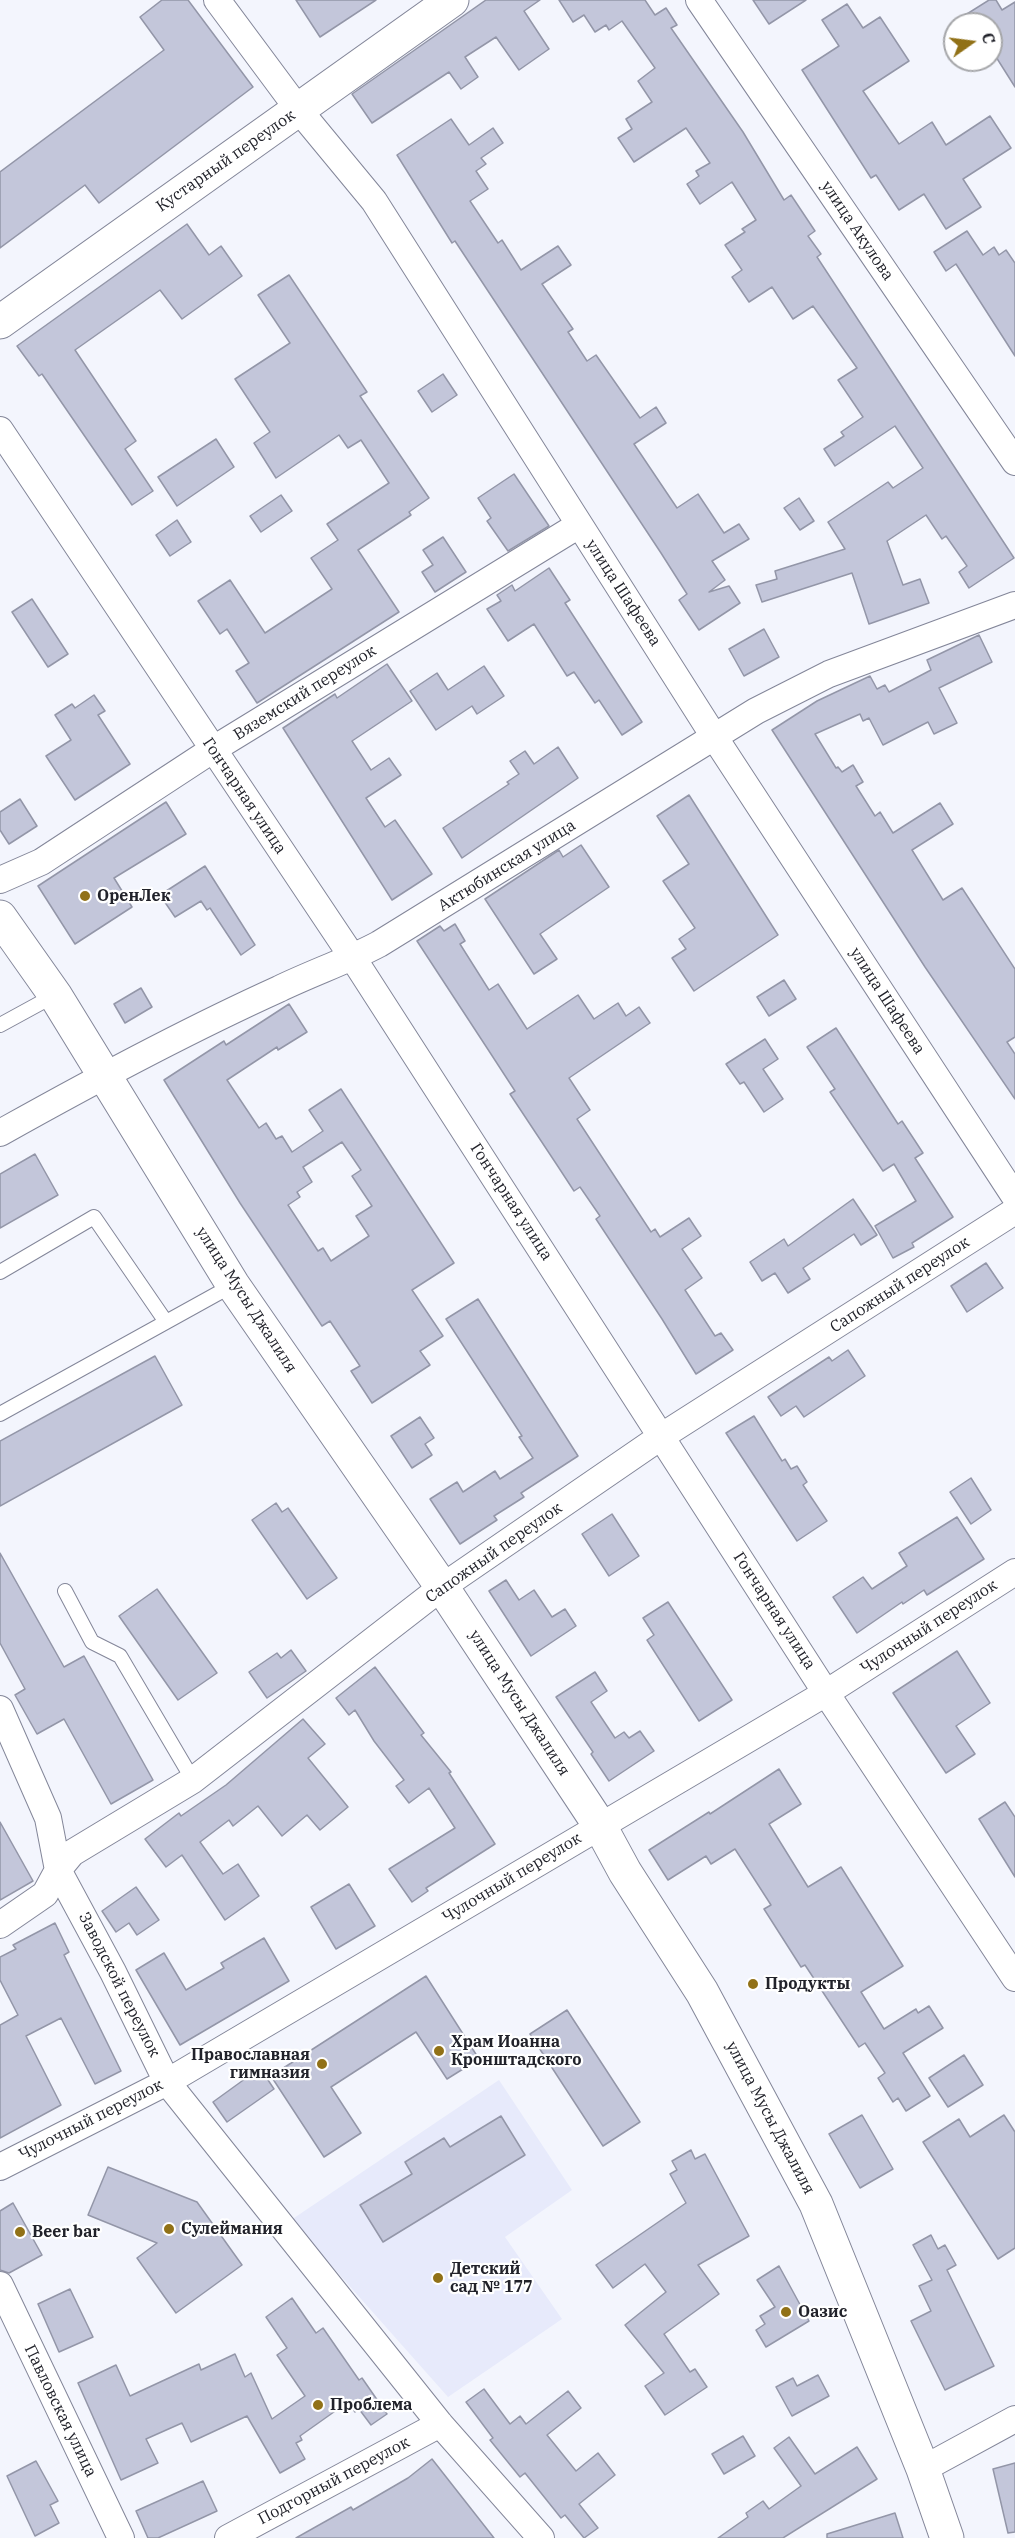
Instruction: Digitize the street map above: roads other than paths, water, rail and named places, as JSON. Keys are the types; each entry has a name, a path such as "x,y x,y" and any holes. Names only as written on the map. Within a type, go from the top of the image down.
{"street":[{"name":"улица Шафеева","path":"217,0 298,109 374,201 715,738 1015,1197"},
{"name":"Кустарный переулок","path":"0,322 453,0"},
{"name":"улица Акулова","path":"699,0 1015,462"},
{"name":"Гончарная улица","path":"0,430 353,958 826,1693 1015,1978"},
{"name":"Вяземский переулок","path":"0,880 41,862 212,750 579,525"},
{"name":"Актюбинская улица","path":"0,1133 104,1074 279,988 353,958 379,944 756,711 829,674 1015,605"},
{"name":"улица Мусы Джалиля","path":"0,917 55,995 233,1285 442,1587 600,1826 625,1872 702,1992 816,2204 923,2469 947,2538"},
{"name":"Сапожный переулок","path":"0,1925 45,1894 65,1862 193,1780 442,1587 662,1436 1015,1211"},
{"name":"Чулочный переулок","path":"0,2167 167,2082 826,1693 1015,1572"},
{"name":"Заводской переулок","path":"0,1709 113,1972 167,2082 440,2424 541,2538"},
{"name":"Павловская улица","path":"0,2285 121,2538"},
{"path":"923,2469 1015,2419"},
{"name":"Подгорный переулок","path":"228,2538 440,2424"}],"lane":[{"path":"0,1025 55,995"},
{"path":"0,1272 94,1217 166,1322"},
{"path":"0,1414 233,1285"},
{"path":"65,1591 92,1642 120,1656 193,1780"}],"place":[{"name":"ОренЛек","path":"85,896"},
{"name":"Продукты","path":"753,1984"},
{"name":"Храм Иоанна Кронштадского","path":"439,2051"},
{"name":"Православная гимназия","path":"322,2064"},
{"name":"Сулеймания","path":"169,2229"},
{"name":"Beer bar","path":"20,2232"},
{"name":"Детский сад № 177","path":"438,2278"},
{"name":"Оазис","path":"786,2312"},
{"name":"Проблема","path":"318,2405"}]}
